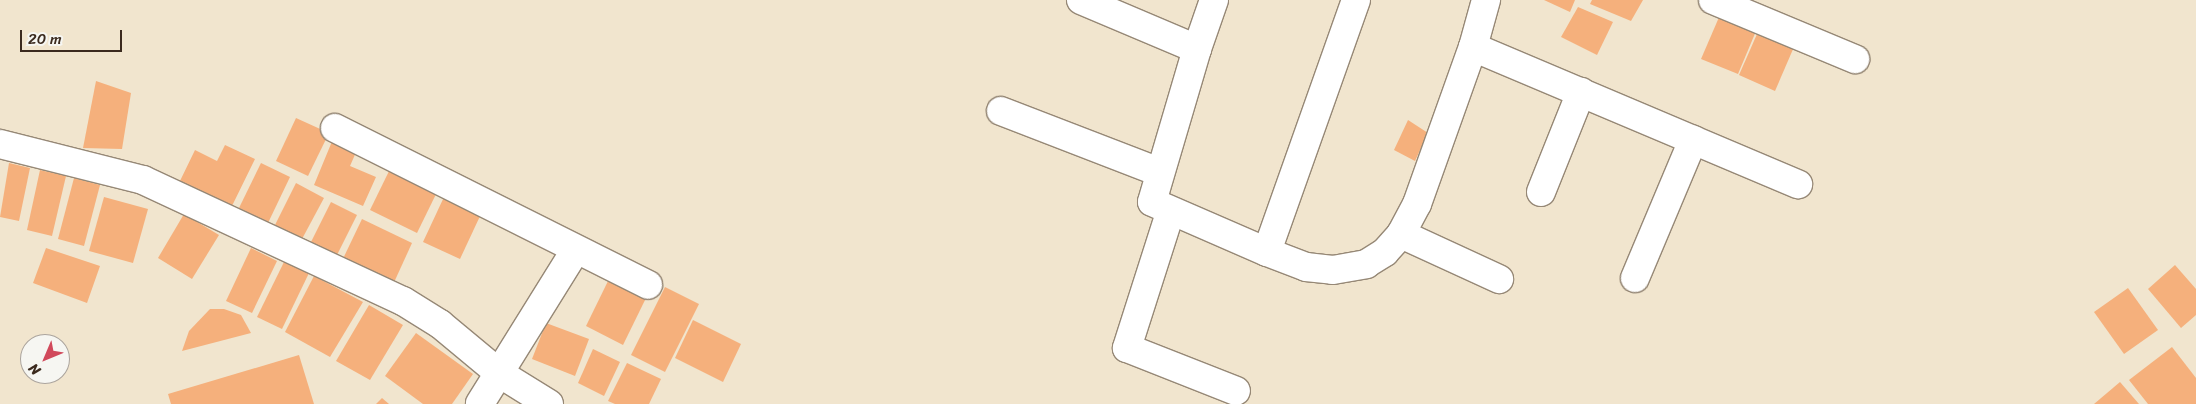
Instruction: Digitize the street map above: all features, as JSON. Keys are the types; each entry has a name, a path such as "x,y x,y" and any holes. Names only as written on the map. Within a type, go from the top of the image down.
{"street":[{"path":"1081,0 1197,49"},
{"path":"1214,0 1158,172 1152,202 1170,212 1306,267 1333,270 1366,264 1385,252 1400,234 1417,204 1473,47 1486,0"},
{"path":"1267,252 1356,0"},
{"path":"1713,0 1855,59"},
{"path":"1473,47 1798,184"},
{"path":"1541,192 1581,92"},
{"path":"1001,111 1158,172"},
{"path":"335,128 575,251 648,286"},
{"path":"1635,278 1692,140"},
{"path":"0,144 143,180 402,301 440,324 499,373 549,404"},
{"path":"1170,212 1127,348 1236,391"},
{"path":"1400,234 1499,279"},
{"path":"480,404 575,251"}],"building":[{"path":"1544,0 1575,0 1570,12"},
{"path":"1592,0 1643,0 1631,21 1590,4"},
{"path":"1578,7 1613,22 1597,55 1561,37"},
{"path":"1723,8 1759,24 1738,74 1701,59"},
{"path":"1761,25 1797,40 1775,91 1739,75"},
{"path":"96,81 131,93 122,149 83,148"},
{"path":"296,118 329,133 308,176 276,161"},
{"path":"1408,120 1428,133 1415,161 1394,150"},
{"path":"333,139 357,150 350,166 376,177 363,206 314,185"},
{"path":"225,145 255,159 231,208 179,183 195,150 217,161"},
{"path":"9,163 30,168 19,221 0,217"},
{"path":"261,163 290,177 268,223 239,208"},
{"path":"392,165 439,188 417,233 370,210"},
{"path":"40,170 66,176 52,236 27,230"},
{"path":"74,178 100,185 84,246 58,239"},
{"path":"296,183 324,198 302,239 275,225"},
{"path":"104,197 148,209 133,263 89,251"},
{"path":"444,197 481,214 460,259 423,242"},
{"path":"331,202 357,215 335,259 309,246"},
{"path":"184,214 219,235 192,279 158,258"},
{"path":"362,219 412,243 391,289 340,265"},
{"path":"46,248 100,266 87,303 33,283"},
{"path":"251,248 277,261 252,313 226,301"},
{"path":"284,262 309,273 282,329 257,317"},
{"path":"2175,265 2196,289 2196,315 2181,328 2148,289"},
{"path":"314,276 363,302 330,357 285,332"},
{"path":"610,277 647,296 623,345 586,326"},
{"path":"665,287 699,304 665,372 631,355"},
{"path":"2128,288 2158,330 2124,354 2094,312"},
{"path":"369,305 403,325 370,380 336,361"},
{"path":"210,309 224,309 241,315 251,333 182,351 189,331"},
{"path":"693,320 741,344 723,382 675,358"},
{"path":"546,323 589,339 575,376 532,359"},
{"path":"416,333 473,374 452,404 423,404 385,376"},
{"path":"2172,347 2196,378 2196,404 2148,404 2129,380"},
{"path":"593,349 620,362 604,396 578,383"},
{"path":"299,355 314,404 171,404 168,394"},
{"path":"627,363 661,379 649,404 615,404 608,401"},
{"path":"2120,382 2139,404 2094,404"},
{"path":"382,398 389,404 376,404"}]}
